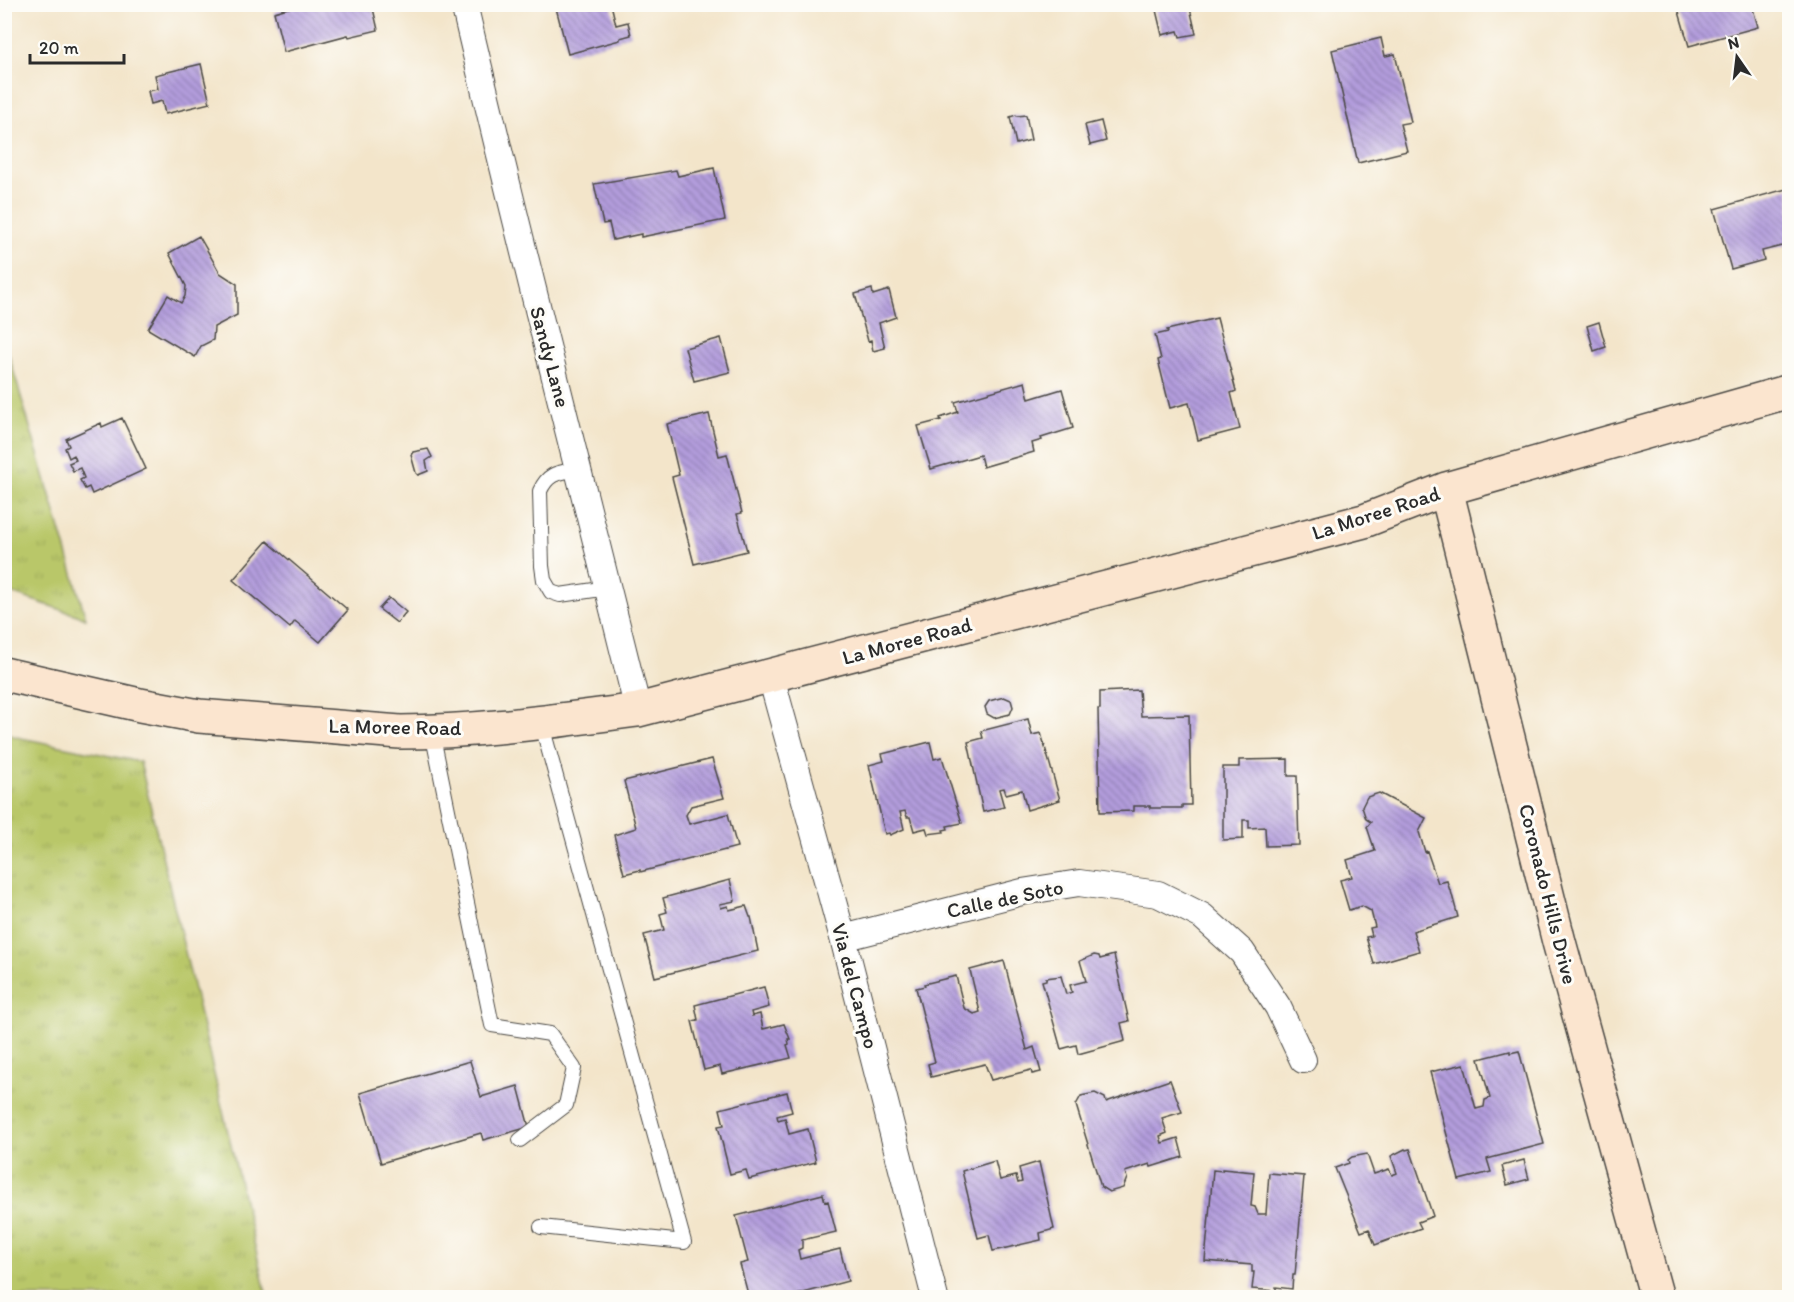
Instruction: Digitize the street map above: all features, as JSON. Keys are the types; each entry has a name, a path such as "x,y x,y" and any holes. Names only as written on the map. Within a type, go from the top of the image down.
{"street":[{"name":"Sandy Lane","path":"464,4 532,292 579,469 638,710"},
{"name":"La Moree Road","path":"4,674 199,716 400,732 432,732 541,722 638,710 1364,521 1446,489 1790,391"},
{"name":"Coronado Hills Drive","path":"1446,489 1559,942 1657,1298"},
{"name":"Via del Campo","path":"771,676 843,938 935,1298"},
{"name":"Calle de Soto","path":"843,938 1022,892 1079,884 1158,894 1202,916 1242,952 1278,1007 1303,1060"}],"lane":[{"path":"579,469 551,475 540,491 544,580 551,592 560,595 608,588"},
{"path":"541,722 684,1242 541,1227"},
{"path":"432,732 492,1025 550,1034 574,1068 566,1105 520,1140"}],"green space":[{"path":"5,342 86,618 5,591"},
{"path":"4,732 16,737 140,762 267,1297 5,1297"}],"building":[{"path":"302,4 372,4 378,30 349,37 348,35 284,52 274,12"},
{"path":"555,4 611,4 616,25 628,22 631,35 568,54"},
{"path":"1189,4 1196,34 1180,37 1178,31 1162,35 1155,6"},
{"path":"1677,5 1752,5 1758,27 1689,46"},
{"path":"1381,38 1385,56 1395,54 1411,122 1400,124 1407,151 1358,163 1332,50"},
{"path":"201,64 210,103 165,114 162,101 151,104 148,91 158,89 155,75"},
{"path":"1026,115 1031,140 1016,144 1010,117"},
{"path":"1101,121 1106,141 1090,145 1085,125"},
{"path":"714,168 725,220 641,237 641,234 613,240 609,223 603,224 594,184 676,170 678,176"},
{"path":"1790,188 1790,244 1762,251 1764,260 1731,269 1714,209"},
{"path":"199,236 220,273 237,284 237,315 214,327 213,340 201,346 195,357 148,329 168,295 181,303 185,296 186,286 169,253"},
{"path":"872,289 873,295 889,290 896,317 879,323 885,348 873,351 855,294"},
{"path":"1217,318 1236,391 1231,393 1240,429 1198,440 1189,403 1170,408 1158,360 1161,359 1155,335"},
{"path":"1599,322 1606,347 1594,351 1587,326"},
{"path":"721,338 730,372 694,381 685,348"},
{"path":"1025,382 1029,399 1062,389 1073,428 1032,443 1034,452 983,467 980,455 931,469 918,426 941,420 940,418 958,412 955,402"},
{"path":"709,414 719,456 727,454 742,513 737,514 747,551 694,564 672,477 679,475 667,424"},
{"path":"122,418 146,469 92,494 89,487 85,489 80,480 84,478 80,468 73,471 69,463 76,460 74,455 69,458 65,448 69,446 66,439 101,423 102,427"},
{"path":"428,449 432,457 426,461 428,471 418,475 411,455 413,452"},
{"path":"267,541 348,610 320,642 295,621 290,628 233,580"},
{"path":"389,598 406,612 397,623 379,609"},
{"path":"1139,690 1141,716 1189,715 1191,805 1182,805 1182,808 1134,806 1134,811 1100,812 1098,709 1100,709 1100,692"},
{"path":"1004,697 1011,700 1013,707 1010,714 994,718 987,714 985,707 989,701"},
{"path":"1028,719 1032,735 1041,733 1060,800 1027,810 1022,790 1006,794 1004,788 999,789 1004,807 983,812 968,742 983,738 981,731"},
{"path":"930,742 934,759 942,757 962,823 947,826 948,829 943,830 944,832 928,834 926,828 914,831 910,817 907,817 905,811 900,812 904,829 890,835 885,834 869,765 884,761 882,754"},
{"path":"712,759 724,798 691,806 686,815 689,824 728,814 737,847 624,874 614,835 636,828 624,781"},
{"path":"1288,759 1288,776 1297,776 1299,845 1266,846 1265,827 1249,828 1249,820 1243,820 1243,839 1223,840 1223,767 1239,767 1239,760"},
{"path":"1379,793 1426,818 1419,832 1425,852 1427,851 1438,883 1447,881 1458,917 1413,931 1419,951 1374,964 1366,937 1372,936 1370,928 1375,927 1371,911 1362,906 1349,910 1340,880 1352,877 1347,860 1375,851 1367,827 1371,822 1366,819 1362,807 1367,797"},
{"path":"730,880 735,901 720,904 721,908 728,906 729,910 746,906 751,917 758,951 655,977 644,935 664,930 660,914 667,912 663,898"},
{"path":"1094,955 1099,956 1100,959 1114,955 1129,1021 1121,1023 1125,1041 1078,1054 1076,1045 1061,1049 1042,981 1046,978 1061,976 1066,994 1072,992 1070,985 1086,981 1080,961"},
{"path":"1004,961 1027,1050 1034,1047 1041,1072 1032,1074 1031,1070 991,1080 985,1064 931,1077 928,1064 935,1062 916,988 956,976 964,1008 974,1014 980,1012 970,970"},
{"path":"764,987 769,1007 751,1012 752,1016 760,1014 763,1029 784,1024 790,1039 787,1045 791,1058 722,1074 720,1066 704,1070 692,1021 698,1020 695,1005"},
{"path":"1510,1051 1510,1053 1519,1051 1544,1144 1487,1159 1491,1172 1459,1180 1430,1072 1464,1064 1476,1109 1484,1107 1485,1100 1490,1098 1479,1059"},
{"path":"470,1061 481,1097 518,1086 529,1127 483,1140 481,1133 381,1163 360,1093"},
{"path":"1170,1080 1182,1112 1162,1118 1167,1133 1160,1136 1162,1143 1178,1138 1183,1157 1125,1172 1127,1178 1123,1188 1109,1192 1101,1187 1076,1105 1081,1096 1095,1093 1105,1098 1106,1102"},
{"path":"787,1092 792,1112 777,1116 778,1120 785,1118 789,1134 808,1129 816,1162 749,1179 746,1170 730,1174 718,1126 724,1125 720,1109"},
{"path":"1410,1149 1433,1216 1418,1222 1421,1228 1375,1245 1369,1229 1361,1232 1335,1168 1349,1163 1348,1160 1352,1157 1367,1154 1374,1174 1389,1169 1392,1175 1397,1173 1391,1156"},
{"path":"1524,1160 1529,1179 1507,1185 1502,1166"},
{"path":"995,1161 1000,1180 1016,1176 1018,1183 1022,1182 1019,1168 1039,1162 1054,1229 1040,1233 1041,1240 993,1251 989,1235 978,1238 962,1171"},
{"path":"1222,1169 1254,1172 1251,1206 1255,1207 1258,1214 1266,1214 1269,1173 1304,1176 1292,1289 1276,1287 1276,1291 1252,1289 1254,1272 1252,1272 1252,1265 1205,1261 1213,1170 1222,1171"},
{"path":"823,1194 825,1202 828,1201 836,1232 802,1240 802,1248 798,1250 800,1259 840,1249 848,1281 785,1298 749,1298 740,1264 748,1262 736,1216"}]}
